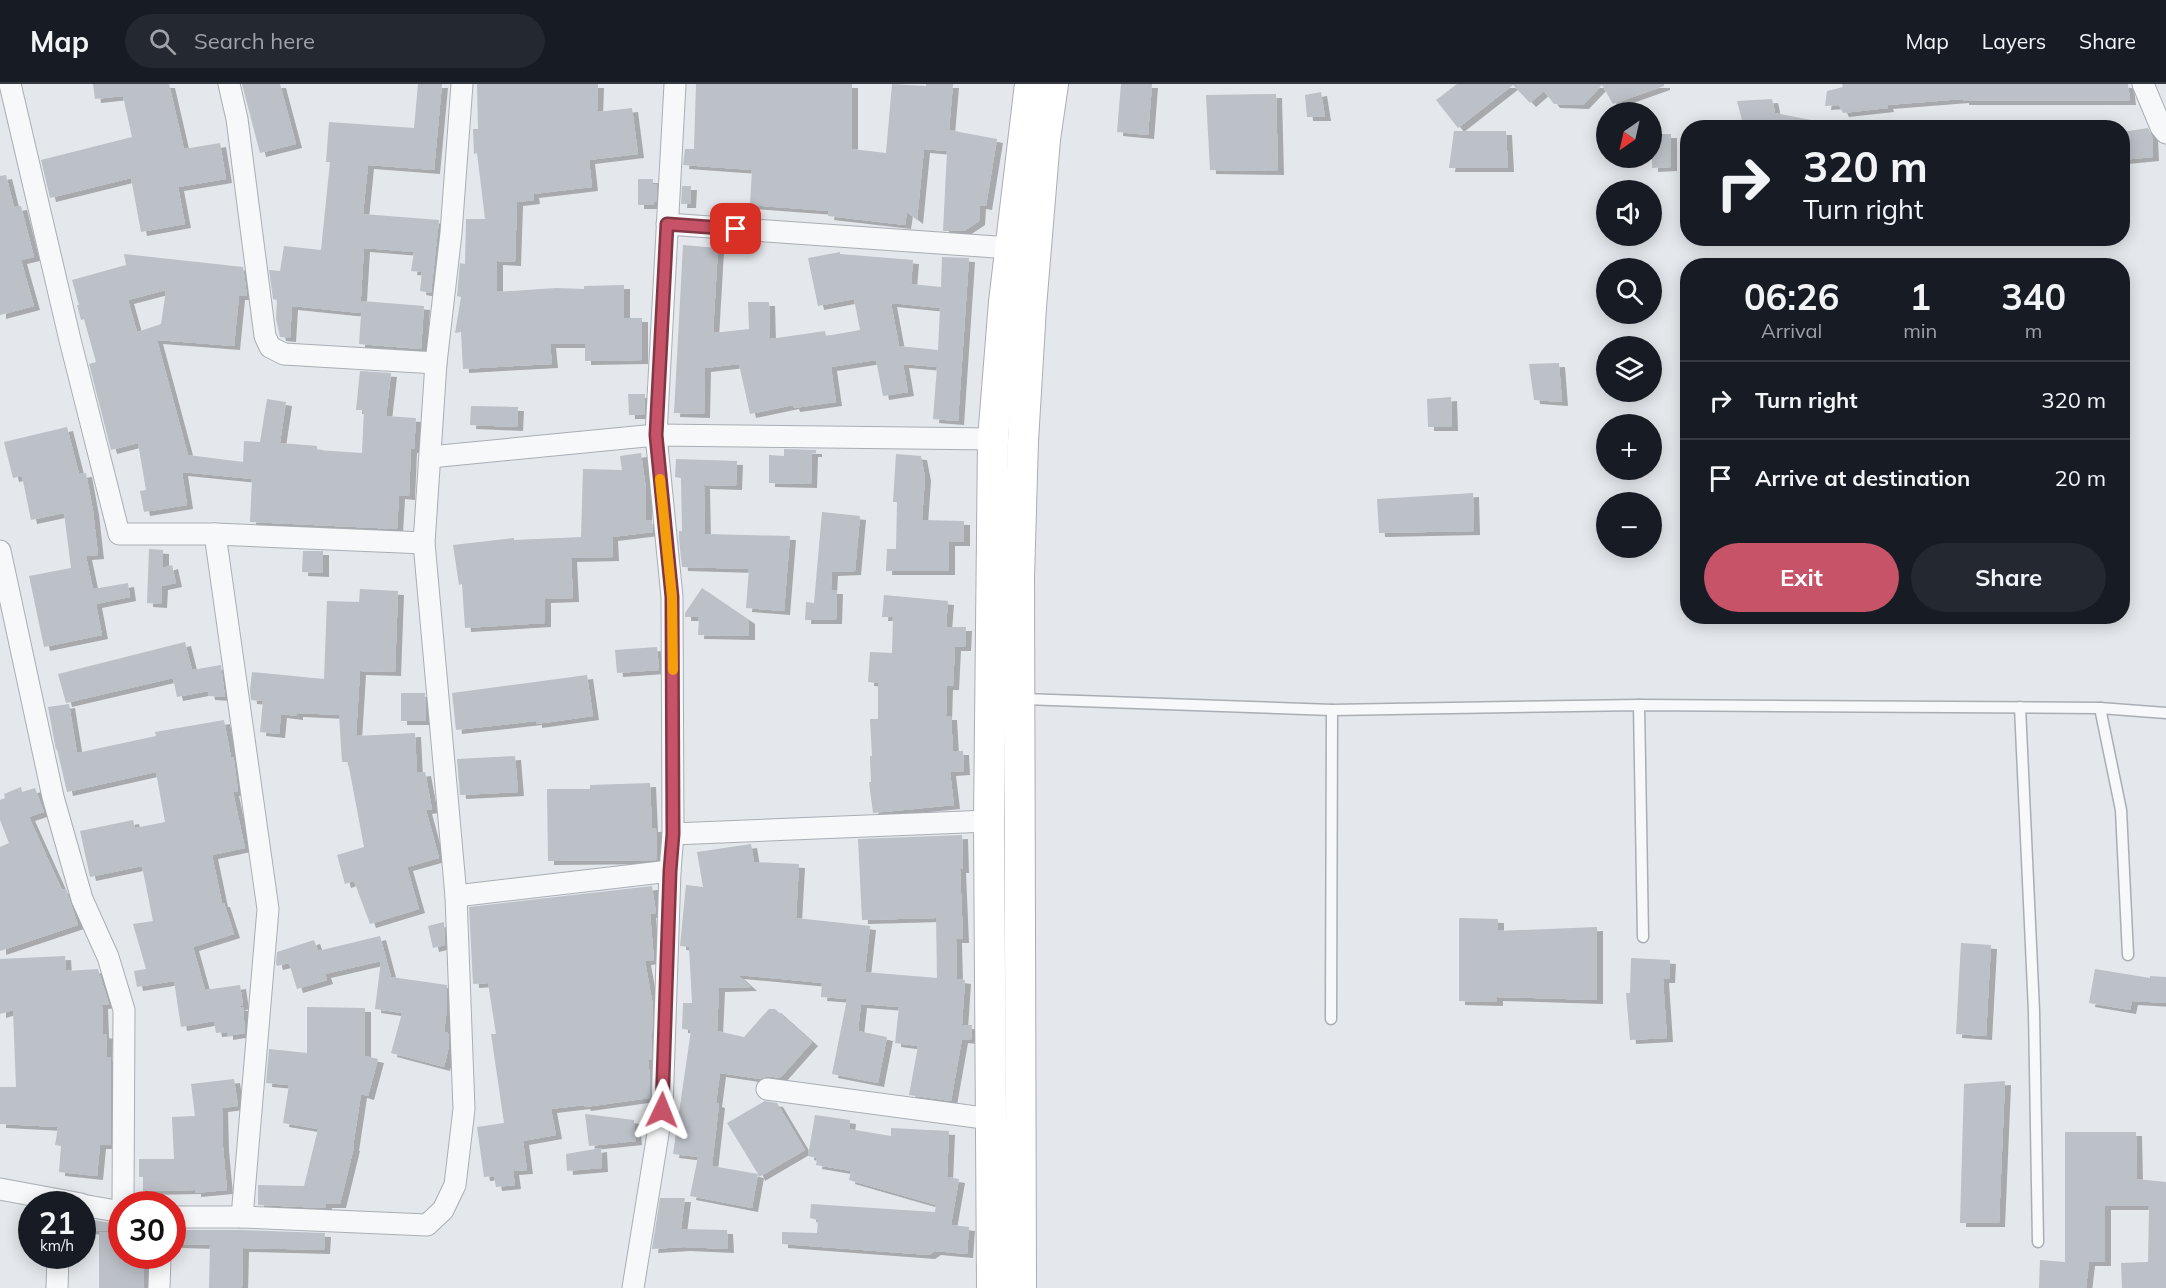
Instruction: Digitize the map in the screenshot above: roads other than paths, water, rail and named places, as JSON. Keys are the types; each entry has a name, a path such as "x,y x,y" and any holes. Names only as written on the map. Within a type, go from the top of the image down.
{"main road":[{"path":"992,1288 989,821 993,439 1010,248 1030,84"},
{"path":"1021,1288 1019,578 1023,430 1045,139 1053,84"}],"street":[{"path":"10,84 70,340 119,534 214,534 424,543"},
{"path":"229,84 237,119 265,336 270,347 284,354 436,363"},
{"path":"186,1217 243,1217 427,1225 443,1210 455,1185 464,1109 456,896 424,543 436,363 451,233 462,84"},
{"path":"633,1288 662,1110 673,834 672,597 656,435 675,84"},
{"path":"2143,84 2166,133"},
{"path":"667,224 1010,248"},
{"path":"430,457 656,435 993,439"},
{"path":"214,534 268,909 243,1217"},
{"path":"0,551 53,797 82,899 108,957 124,1010 123,1191"},
{"path":"673,834 989,821"},
{"path":"456,896 670,871"},
{"path":"767,1089 991,1119"},
{"path":"0,1189 18,1193"},
{"path":"57,1288 58,1269"},
{"path":"159,1288 160,1269"}],"lane":[{"path":"1019,699 1332,710 1639,705 2100,708 2166,713"},
{"path":"1639,705 1644,937"},
{"path":"2020,707 2034,1011 2038,1242"},
{"path":"2100,708 2121,810 2128,955"},
{"path":"1331,1019 1332,710"}]}
